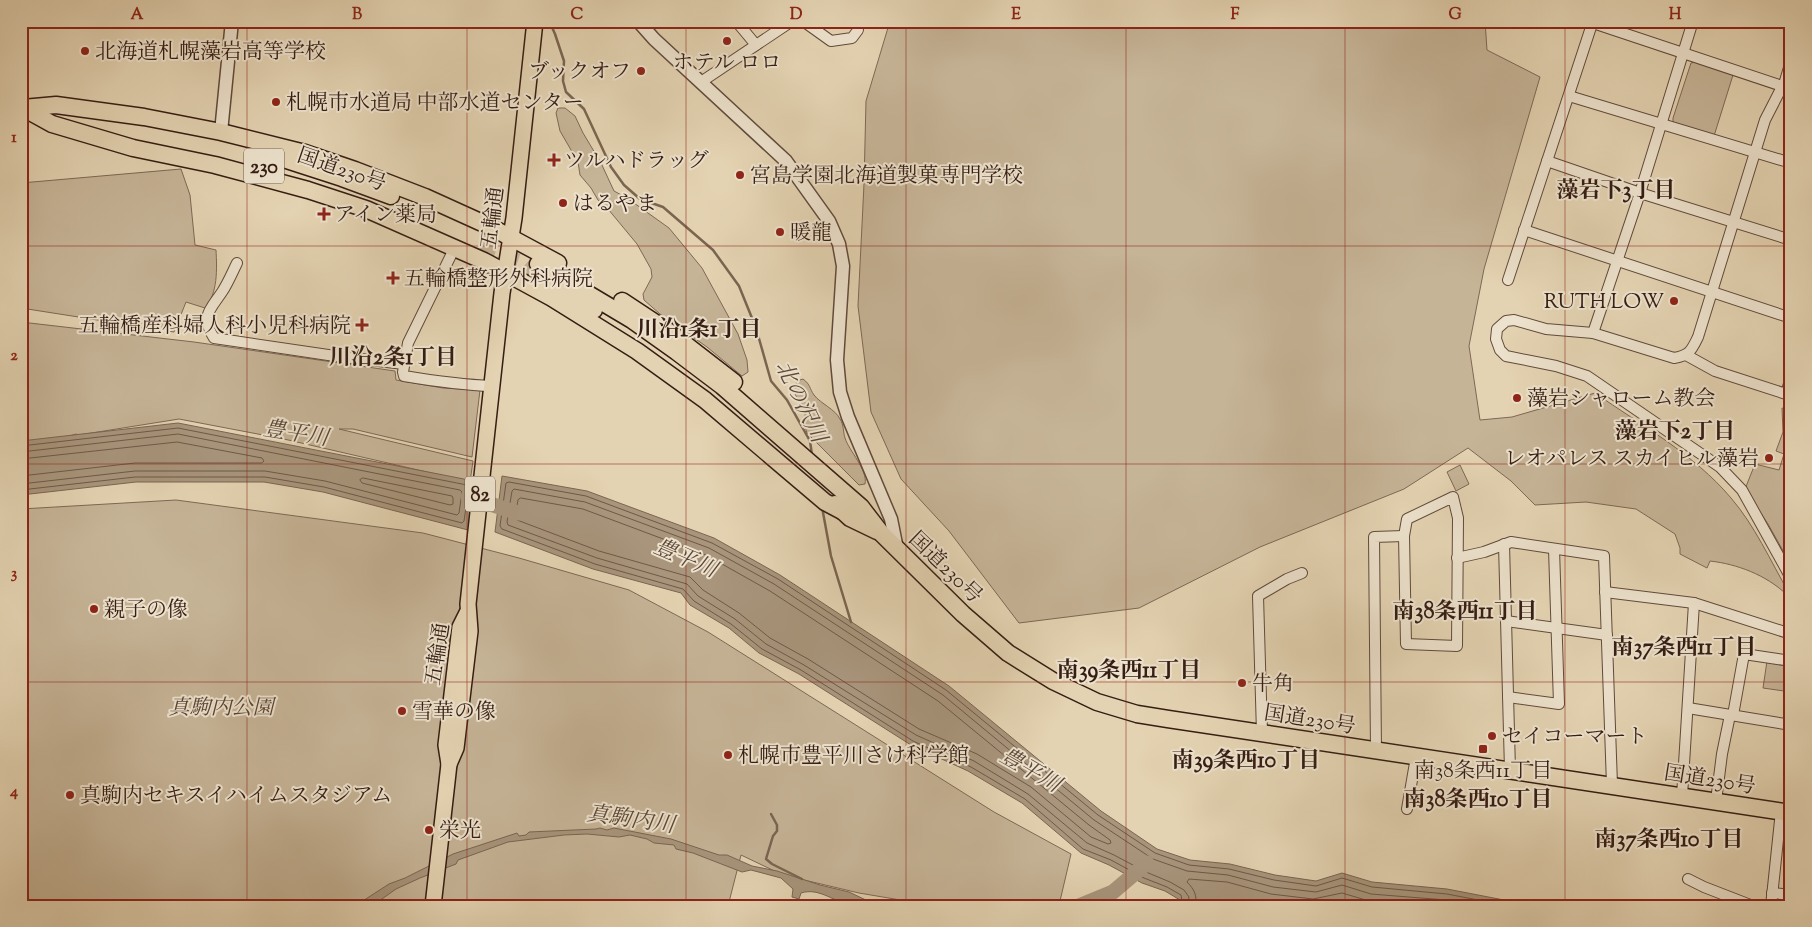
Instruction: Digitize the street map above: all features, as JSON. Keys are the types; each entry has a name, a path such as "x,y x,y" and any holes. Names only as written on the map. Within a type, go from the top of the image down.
{"highway":[{"path":"22,108 56,105 144,116 221,132 305,153 425,197 489,226 579,274 646,316 692,349 791,431 828,475"},
{"path":"22,108 52,124 124,145 215,165 308,190 366,209 455,247 574,311 637,351 705,400 825,502 840,505"},
{"name":"国道230号","path":"22,108 40,111 52,109 75,113 196,137 266,154 400,199 481,241"},
{"name":"国道230号","path":"840,505 828,475 707,375 648,331 593,296 537,270 587,306 643,342 704,387 840,505 850,518 881,533 996,644 1022,663 1052,681 1097,702 1137,714 1262,734 1786,812"}],"main road":[{"name":"五輪通","path":"433,904 449,764 446,745 460,627 467,612 501,302 511,238 535,21"}],"street":[{"path":"221,132 232,21"},
{"path":"638,21 654,39 786,161 825,213 835,232 843,266 837,360 840,392 848,417 891,519 897,549"},
{"path":"736,21 756,45"},
{"path":"701,82 792,21"},
{"path":"803,21 830,41 852,38 858,30 857,21"},
{"path":"1593,333 1640,193 1693,21"},
{"path":"1508,280 1569,96 1591,22 1782,86"},
{"path":"1686,356 1693,348 1698,337 1765,120 1782,86 1791,61"},
{"path":"1569,96 1791,163"},
{"path":"1547,161 1640,193 1791,240"},
{"path":"1524,230 1791,318"},
{"path":"455,247 408,343 404,376 453,384 492,386"},
{"path":"236,263 231,277 211,305 207,315 207,324 214,338 404,364"},
{"path":"1791,377 1786,394 1715,371 1686,356 1674,358 1593,333 1546,329 1514,320 1506,321 1497,329 1496,339 1500,350 1506,356 1556,366 1587,376 1720,467 1742,490 1791,578"},
{"path":"1453,497 1458,518 1457,558 1457,646 1406,644 1404,536 1407,520 1453,497"},
{"path":"1376,751 1374,537 1404,536"},
{"path":"1457,558 1484,552 1511,542 1604,556 1612,785"},
{"path":"1504,544 1510,770"},
{"path":"1508,697 1559,704 1554,549"},
{"path":"1262,734 1258,596 1287,579 1302,573"},
{"path":"1605,592 1694,603 1791,634"},
{"path":"1682,796 1694,603"},
{"path":"1506,621 1607,635"},
{"path":"1716,802 1722,754 1744,654 1791,661"},
{"path":"1688,708 1791,725"},
{"path":"1407,809 1416,757"},
{"path":"1771,906 1786,812"},
{"path":"1688,879 1753,906"},
{"path":"1772,892 1791,896"}],"green space":[{"path":"890,21 1485,21 1487,50 1540,77 1484,269 1469,346 1480,420 1512,417 1595,393 1684,454 1716,482 1748,520 1789,593 1786,594 1769,581 1741,568 1710,561 1707,568 1680,554 1675,534 1636,509 1586,502 1535,505 1511,481 1468,448 1404,489 1260,547 1139,608 1019,623 949,531 901,479 871,412 858,306 866,101"},
{"path":"1695,62 1733,75 1714,136 1673,123 1691,63"},
{"path":"558,108 565,108 575,116 614,191 669,228 702,268 738,334 747,360 748,372 742,376 644,300 643,294 652,277 651,269 637,244 608,209 598,200 580,175 578,162 560,131 556,113"},
{"path":"181,169 190,195 195,245 216,250 214,288 205,308 186,302 174,332 21,308 21,183"},
{"path":"21,322 194,342 395,371 396,380 443,388 480,390 472,457 353,429 339,429 473,461 470,482 284,439 179,419 76,434 21,451"},
{"path":"803,379 812,393 835,412 840,419 847,443 864,473 865,484 859,485 807,433 804,409 795,392 797,381"},
{"path":"1782,408 1791,411 1791,565 1768,524 1745,489 1755,464 1779,470 1784,454 1776,451 1783,432"},
{"path":"1460,465 1469,484 1456,491 1447,472"},
{"name":"真駒内公園","path":"176,500 423,533 519,558 629,590 708,632 994,812 1071,854 1060,901 1029,906 936,906 859,893 783,875 741,855 728,906 21,906 21,509"},
{"path":"1767,661 1788,664 1784,691 1763,688"}],"water":[{"path":"178,423 474,481 468,530 323,492 264,482 136,482 21,495 21,441"},
{"path":"502,476 587,491 714,538 780,575 949,686 1101,811 1157,849 1190,860 1230,864 1275,875 1316,881 1342,873 1372,882 1447,889 1535,906 1125,906 1180,900 1165,891 1142,883 1109,865 1081,853 1022,803 968,771 911,745 799,674 759,653 729,628 690,605 681,593 593,569 495,532"},
{"path":"600,828 607,830 614,828 671,839 719,855 727,855 752,866 777,871 849,892 868,901 876,903 883,901 900,906 853,906 815,892 801,893 799,899 792,897 793,889 781,878 751,870 742,872 693,853 676,849 674,845 654,843 647,839 630,835 619,837 587,834 508,842 458,860 456,864 396,889 372,906 355,906 389,884 453,854 517,833 519,836 526,835 529,832"}],"waterway":[{"name":"北の沢川","path":"546,21 551,25 564,61 563,81 566,92 584,109 611,167 624,185 640,199 663,207 713,250 739,286 756,328 771,381 787,400 810,441 812,455"},
{"name":"豊平川","path":"468,497 518,513"},
{"name":"北の沢川","path":"822,507 831,556 851,622"},
{"path":"771,814 777,825 777,831 773,836 766,859 802,879"},
{"name":"真駒内川","path":"1079,906 1113,892 1147,863"}],"tunnel":[{"path":"482,234 523,252"},
{"path":"480,248 522,263 536,276"}],"place":[{"name":"ホテル ロロ","path":"727,41"},
{"name":"北海道札幌藻岩高等学校","path":"85,51"},
{"name":"ブックオフ","path":"641,71"},
{"name":"札幌市水道局 中部水道センター","path":"276,102"},
{"name":"ツルハドラッグ","path":"554,160"},
{"name":"宮島学園北海道製菓専門学校","path":"740,175"},
{"name":"はるやま","path":"563,203"},
{"name":"アイン薬局","path":"324,214"},
{"name":"暖龍","path":"780,232"},
{"name":"五輪橋整形外科病院","path":"393,278"},
{"name":"RUTH LOW","path":"1674,301"},
{"name":"五輪橋産科婦人科小児科病院","path":"362,325"},
{"name":"藻岩シャローム教会","path":"1517,398"},
{"name":"レオパレス スカイヒル藻岩","path":"1769,458"},
{"name":"親子の像","path":"94,609"},
{"name":"牛角","path":"1242,683"},
{"name":"雪華の像","path":"402,711"},
{"name":"セイコーマート","path":"1492,736"},
{"name":"南38条西11丁目","path":"1483,749"},
{"name":"札幌市豊平川さけ科学館","path":"728,755"},
{"name":"真駒内セキスイハイムスタジアム","path":"70,795"},
{"name":"栄光","path":"429,830"}],"district":[{"name":"藻岩下3丁目","path":"1616,189"},
{"name":"川沿1条1丁目","path":"699,328"},
{"name":"川沿2条1丁目","path":"393,356"},
{"name":"藻岩下2丁目","path":"1675,430"},
{"name":"南38条西11丁目","path":"1465,610"},
{"name":"南37条西11丁目","path":"1684,646"},
{"name":"南39条西11丁目","path":"1129,669"},
{"name":"南39条西10丁目","path":"1246,759"},
{"name":"南38条西10丁目","path":"1478,798"},
{"name":"南37条西10丁目","path":"1669,838"}]}
